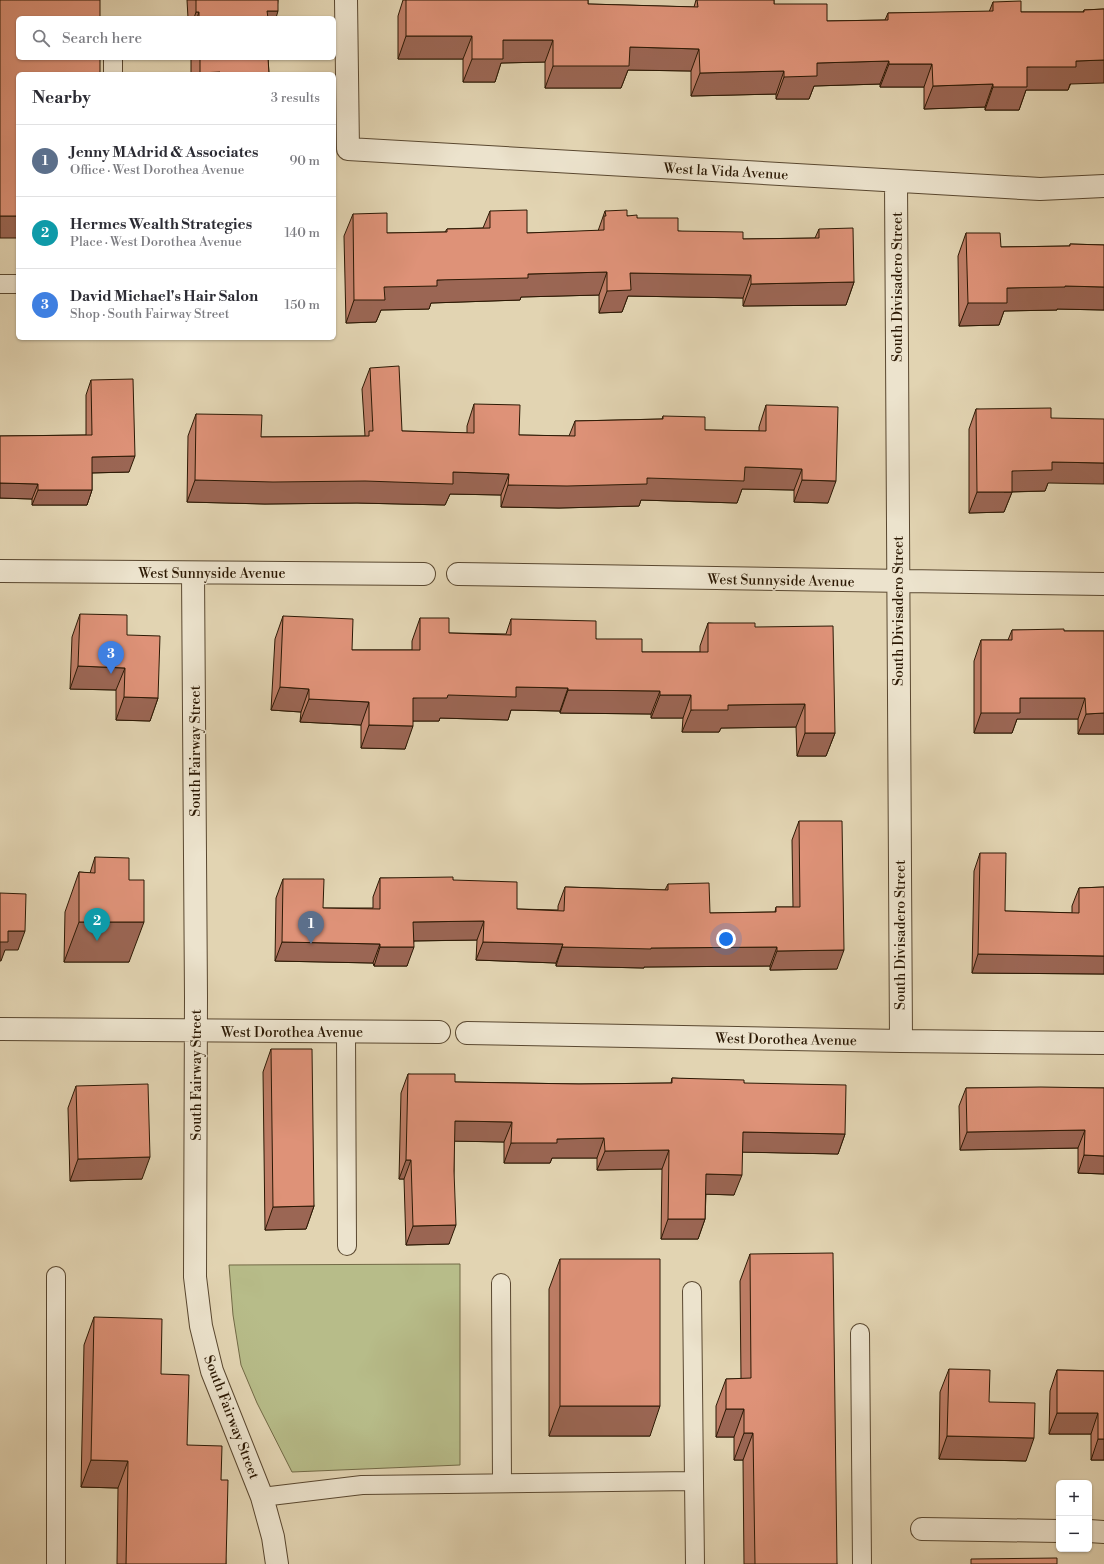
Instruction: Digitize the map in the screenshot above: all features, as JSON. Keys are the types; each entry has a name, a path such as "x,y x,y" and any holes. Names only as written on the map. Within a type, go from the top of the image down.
{"street":[{"name":"West la Vida Avenue","path":"346,0 348,149 1040,189 1104,186"},
{"name":"South Divisadero Street","path":"896,180 901,1041"},
{"name":"West Sunnyside Avenue","path":"0,571 424,574"},
{"name":"South Fairway Street","path":"193,573 196,1031 195,1277 201,1326 212,1371 262,1497 273,1537 277,1564"},
{"name":"West Sunnyside Avenue","path":"458,574 1104,584"},
{"name":"West Dorothea Avenue","path":"0,1029 439,1032"},
{"name":"West Dorothea Avenue","path":"467,1033 1104,1043"},
{"path":"922,1529 1056,1531"},
{"path":"1092,1531 1104,1532"}],"lane":[{"path":"113,60 113,72"},
{"path":"0,284 16,284"},
{"path":"346,1032 347,1246"},
{"path":"56,1276 56,1564"},
{"path":"501,1283 502,1483"},
{"path":"692,1291 695,1564"},
{"path":"860,1333 862,1564"},
{"path":"262,1497 362,1485 694,1481"}],"green space":[{"path":"460,1264 460,1465 292,1472 257,1403 241,1365 233,1315 229,1265"}],"building":[{"path":"0,0 100,0 100,16 16,16 16,60 100,60 100,72 16,72 16,216 0,216"},
{"path":"196,0 278,0 278,11 267,11 268,16 199,16 199,12 196,12"},
{"path":"406,0 588,0 588,4 698,7 697,0 774,0 774,4 827,4 827,21 888,20 888,13 993,11 993,2 1021,1 1021,12 1084,12 1084,10 1104,9 1104,60 1076,61 1076,67 1027,67 1027,87 993,87 993,84 933,86 932,64 889,64 889,61 817,63 817,76 784,77 784,71 700,73 699,49 630,47 629,66 553,66 553,40 503,40 503,59 472,59 472,36 406,36"},
{"path":"200,60 268,60 269,72 200,72"},
{"path":"527,210 527,233 604,230 604,216 606,216 605,211 627,210 627,216 637,215 637,218 678,218 678,231 743,232 743,239 819,238 819,229 853,228 854,282 751,284 751,275 630,273 631,290 607,291 607,272 528,274 528,278 437,280 437,286 384,287 385,300 354,300 353,214 387,213 387,233 447,232 447,229 490,228 490,211"},
{"path":"966,233 1000,233 1001,247 1070,246 1070,244 1104,245 1104,287 1065,286 1007,288 1007,303 968,303"},
{"path":"399,366 402,431 474,433 474,404 520,405 519,435 575,436 575,421 663,419 663,416 705,417 705,430 766,431 766,405 838,407 836,481 802,480 802,469 745,467 744,481 647,478 647,484 567,486 508,485 509,474 453,472 453,484 365,481 273,482 195,480 196,414 262,415 261,437 369,436 369,431 373,431 370,368"},
{"path":"133,379 135,456 92,457 92,490 38,490 38,484 0,483 0,436 92,435 91,380"},
{"path":"1051,408 1051,418 1104,419 1104,463 1052,462 1052,470 1012,471 1012,492 977,492 976,409"},
{"path":"80,614 127,615 127,635 160,636 158,698 124,697 125,668 78,666"},
{"path":"283,616 353,619 352,650 420,650 420,618 449,618 449,633 511,635 511,619 596,621 596,639 642,639 642,652 708,652 708,623 755,623 755,627 833,626 835,733 805,733 805,704 728,705 728,710 691,710 691,695 660,695 660,691 568,690 568,688 516,687 516,697 448,695 447,698 413,698 413,726 369,725 369,702 309,699 309,689 280,687"},
{"path":"1064,629 1064,631 1104,631 1104,713 1086,714 1085,698 1020,698 1020,713 981,713 981,640 1012,640 1012,630"},
{"path":"799,821 842,821 844,950 777,951 777,947 651,949 562,947 563,944 483,942 484,921 413,922 414,947 380,947 380,944 282,942 283,879 324,879 323,908 380,909 380,878 453,877 453,880 517,882 517,909 564,911 565,887 668,890 668,884 709,883 710,913 776,912 776,907 800,907"},
{"path":"980,853 1006,853 1005,911 1079,913 1079,888 1104,887 1104,956 978,954"},
{"path":"95,857 129,858 129,880 144,880 144,922 79,922 79,872 95,873"},
{"path":"0,893 26,894 25,931 8,931 8,942 0,942"},
{"path":"271,1049 312,1049 314,1206 273,1207"},
{"path":"408,1074 455,1074 455,1082 579,1084 672,1083 672,1078 744,1080 744,1083 846,1085 845,1134 743,1132 742,1175 706,1174 705,1219 668,1219 669,1150 605,1151 604,1138 557,1139 557,1143 511,1143 512,1122 455,1121 454,1171 456,1225 413,1226 411,1160 406,1160"},
{"path":"148,1084 150,1157 78,1159 76,1086"},
{"path":"966,1088 1104,1088 1104,1156 1084,1155 1085,1130 967,1132"},
{"path":"833,1253 837,1564 755,1564 753,1433 744,1433 744,1409 726,1409 726,1379 751,1378 750,1254"},
{"path":"560,1259 660,1259 660,1406 560,1406"},
{"path":"94,1317 162,1319 161,1374 189,1375 187,1445 222,1446 221,1480 228,1480 226,1564 126,1564 128,1461 91,1460"},
{"path":"949,1369 990,1370 989,1402 1035,1403 1034,1438 947,1436"},
{"path":"1057,1370 1104,1371 1104,1439 1098,1439 1098,1413 1057,1413"},
{"path":"1057,1558 1057,1564 971,1564 971,1559"}],"place":[{"name":"David Michael's Hair Salon","path":"111,674"},
{"name":"Hermes Wealth Strategies","path":"97,941"},
{"name":"Jenny MAdrid & Associates","path":"311,944"}]}
